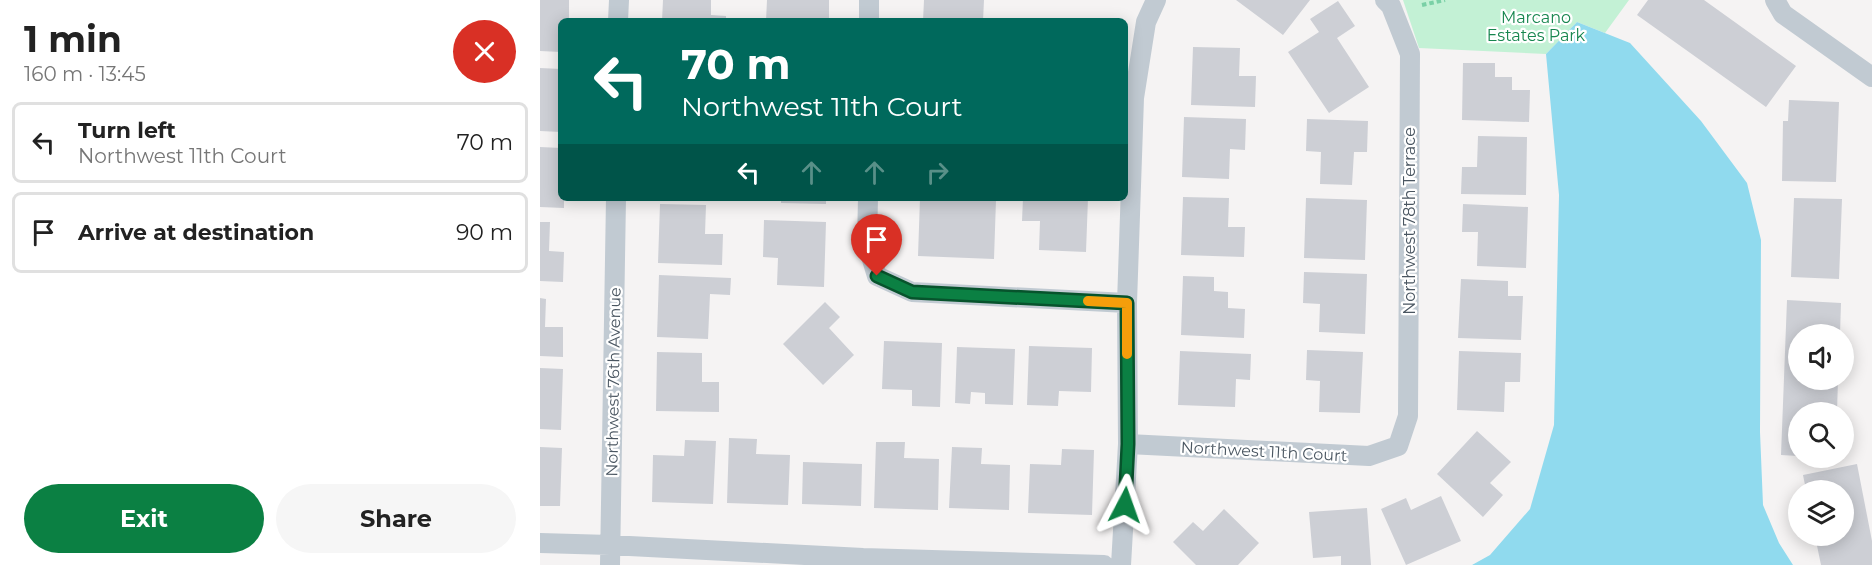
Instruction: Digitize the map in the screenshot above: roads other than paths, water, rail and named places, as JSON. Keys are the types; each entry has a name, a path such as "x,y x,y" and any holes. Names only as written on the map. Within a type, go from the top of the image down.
{"street":[{"path":"618,0 618,18"},
{"path":"869,0 869,18"},
{"path":"1121,565 1128,444 1127,303 1134,98 1146,22 1156,0"},
{"name":"Northwest 78th Terrace","path":"1385,0 1391,6 1410,54 1408,416 1398,446"},
{"path":"1775,0 1783,14 1872,77"},
{"name":"Northwest 76th Avenue","path":"610,565 616,201"},
{"path":"868,201 867,243 877,276 912,292 1127,303"},
{"name":"Northwest 11th Court","path":"1128,444 1369,456 1398,446"},
{"path":"540,543 610,545 863,562 1104,565"}],"water":[{"path":"1577,22 1630,43 1701,121 1747,183 1761,240 1760,432 1763,505 1779,543 1793,565 1472,565 1490,555 1530,509 1554,425 1559,195 1546,54"}],"park label":[{"name":"Marcano Estates Park","path":"1536,26"}]}
